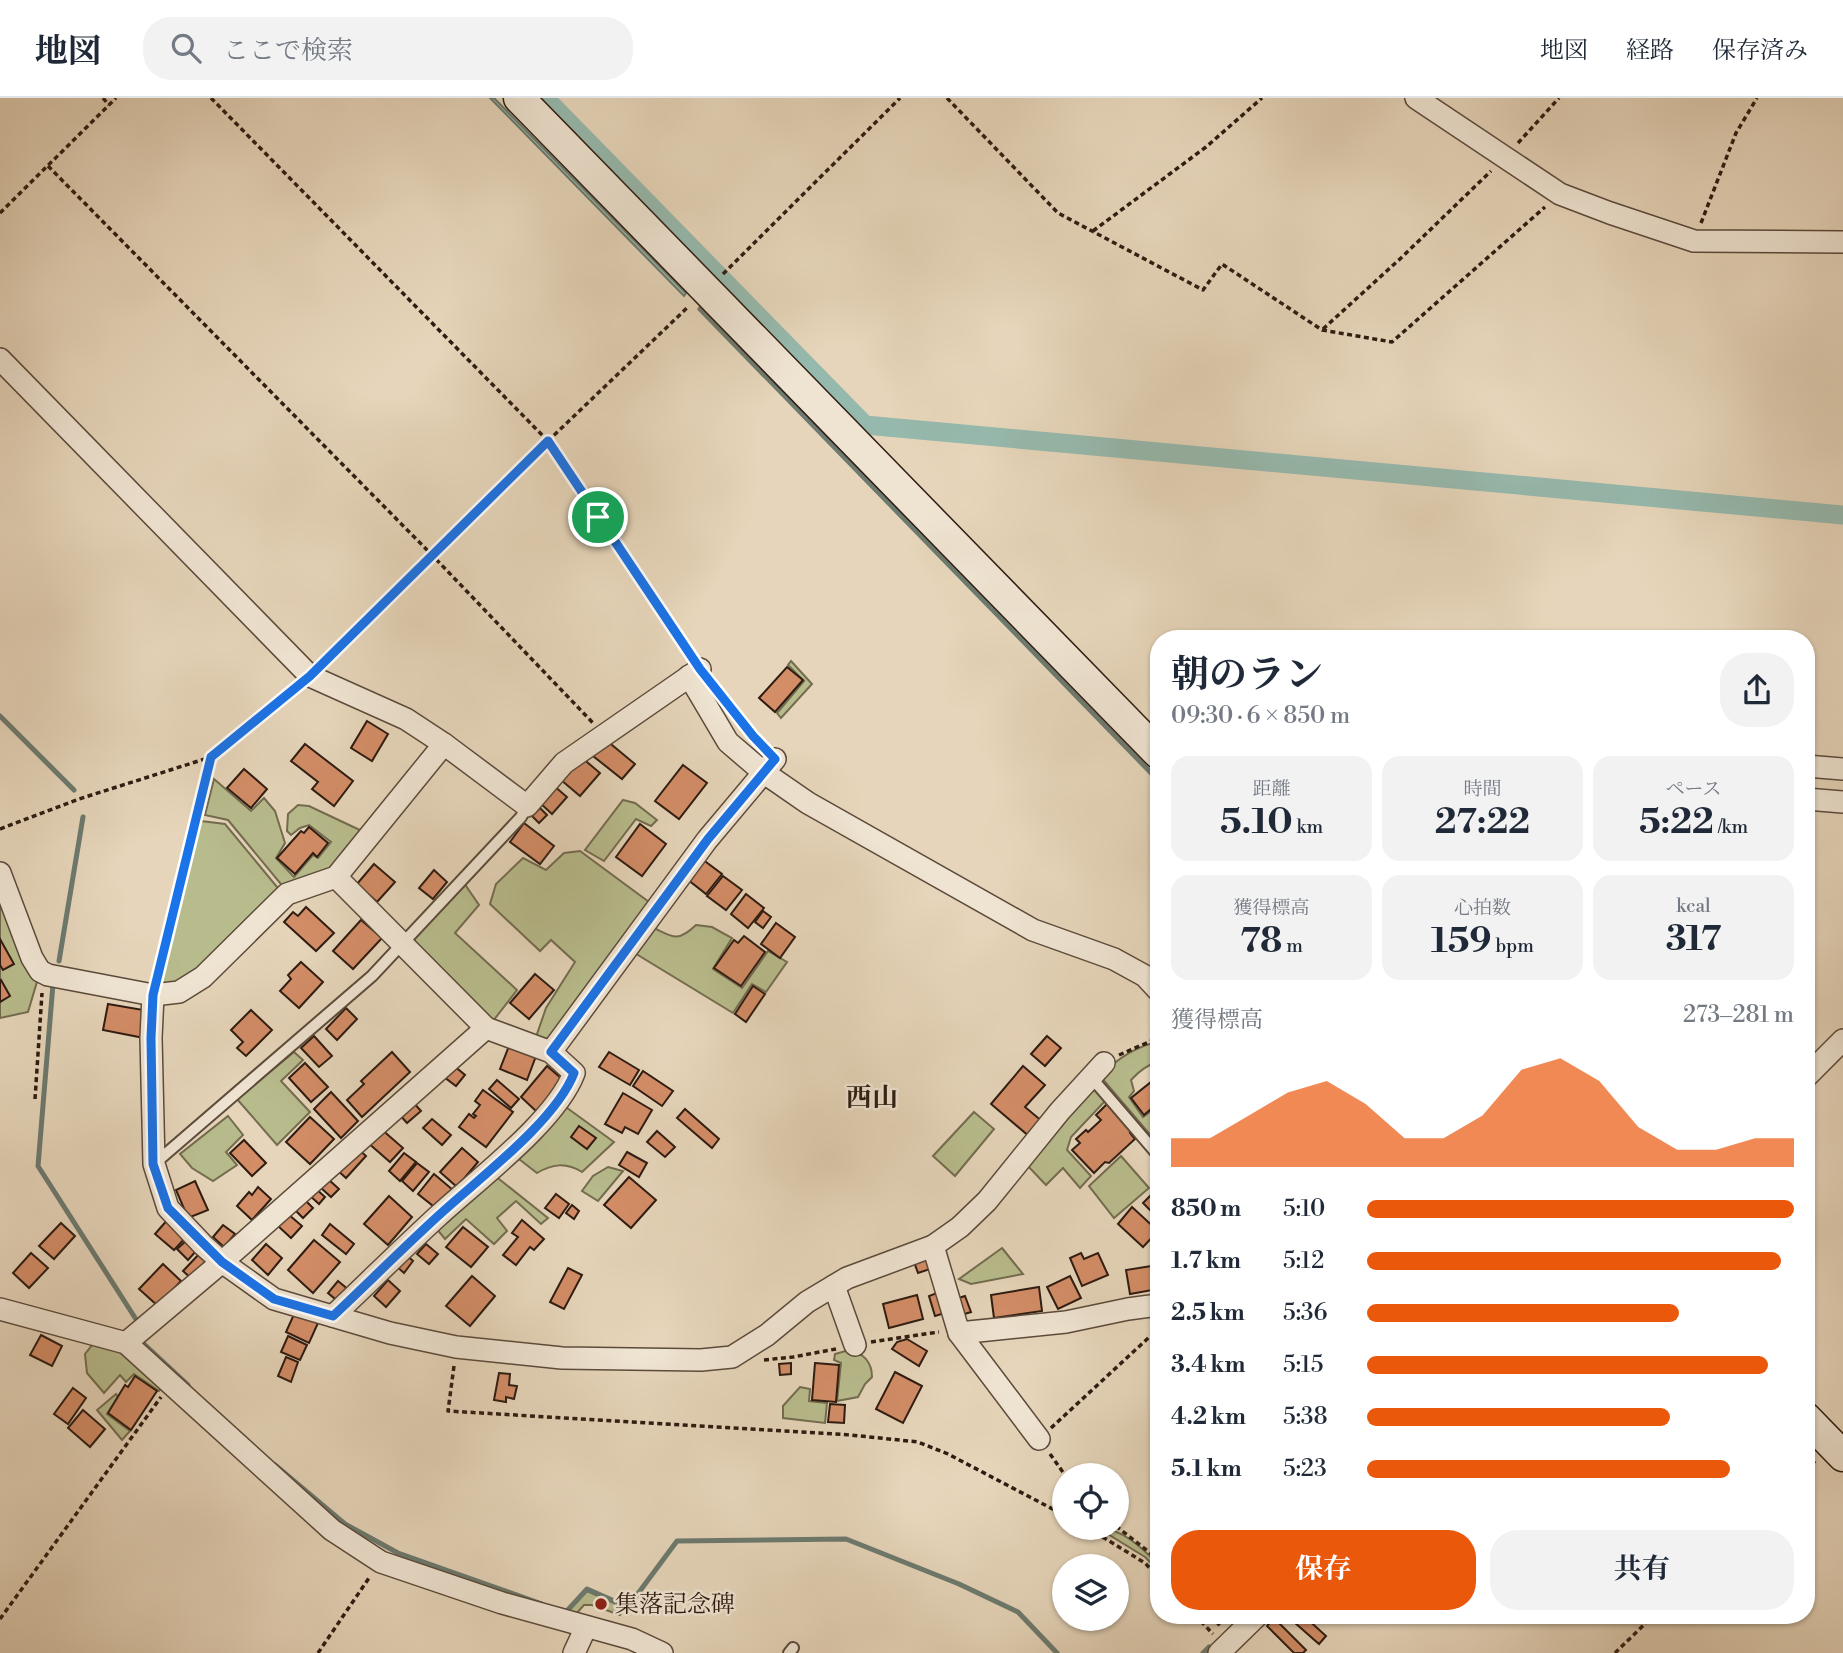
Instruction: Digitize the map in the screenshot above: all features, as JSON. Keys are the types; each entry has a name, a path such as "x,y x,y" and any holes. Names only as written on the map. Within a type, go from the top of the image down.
{"street":[{"path":"519,98 715,281 1150,739"},
{"path":"1416,98 1560,194 1611,214 1694,241 1843,242"},
{"path":"0,359 310,676 406,719 527,806 564,763 695,672 728,742 769,765 808,803 1033,930 1114,959 1150,981"},
{"path":"0,873 32,958 40,971 153,995 178,992 203,977 287,894 336,877 444,744"},
{"path":"551,1052 708,839 769,765"},
{"path":"1815,767 1843,769"},
{"path":"1815,800 1843,802"},
{"path":"333,1316 436,1217 532,1131 569,1086 574,1073 551,1052 486,1028 336,877"},
{"path":"153,995 153,1164 168,1208 222,1262 274,1299 390,1333 456,1347 562,1358 701,1360 732,1357 767,1335 807,1302 847,1278 933,1246 960,1227 987,1201 1097,1070"},
{"path":"125,1343 222,1262 486,1028"},
{"path":"1815,1068 1843,1040"},
{"path":"933,1246 959,1333 1039,1439"},
{"path":"834,1286 855,1345"},
{"path":"959,1333 1066,1322 1150,1306"},
{"path":"0,1309 125,1343 332,1530 381,1562 502,1603 632,1639 662,1653"},
{"path":"1815,1428 1843,1456"},
{"path":"1223,1650 1249,1624"},
{"path":"575,1653 586,1627"}],"lane":[{"path":"153,1164 372,976 521,817 527,806"},
{"path":"1097,1070 1150,1143"}],"path":[{"path":"103,98 109,105"},
{"path":"0,213 116,98"},
{"path":"211,98 548,441 695,672"},
{"path":"0,829 79,799 211,757 310,676 900,98"},
{"path":"947,98 1058,213 1203,290 1222,264 1322,330 1392,342 1560,194"},
{"path":"1093,232 1206,148 1262,98"},
{"path":"1322,330 1504,159 1559,98"},
{"path":"1694,241 1736,133 1757,98"},
{"path":"48,166 432,555 604,734"},
{"path":"732,708 753,736 769,765"},
{"path":"153,995 211,757"},
{"path":"35,1099 44,973"},
{"path":"1097,1070 1150,1041"},
{"path":"1056,1463 1039,1439 1150,1336"},
{"path":"456,1347 449,1411 851,1435 918,1443 947,1454 1052,1509"},
{"path":"0,1619 170,1384"},
{"path":"1129,1536 1150,1553"},
{"path":"1108,1540 1150,1568"},
{"path":"318,1653 381,1562"},
{"path":"1202,1624 1223,1650"},
{"path":"1615,1653 1645,1624"}],"green space":[{"path":"791,661 812,684 781,718 777,713 804,681 788,665"},
{"path":"214,779 251,811 264,798 275,811 285,843 276,858 294,877 313,855 318,858 331,842 309,825 291,835 287,831 288,814 298,805 309,806 364,832 335,871 285,889 228,820 205,815"},
{"path":"623,800 635,803 657,820 651,826 636,819 604,861 585,850"},
{"path":"201,821 225,824 282,893 201,974 158,991"},
{"path":"580,851 649,902 551,1044 536,1037 546,1008 575,962 551,940 540,951 490,904 496,884 523,858 546,870 564,853"},
{"path":"464,883 479,905 455,933 517,990 493,1021 409,941"},
{"path":"0,890 39,975 28,1012 0,1018"},
{"path":"696,925 712,927 732,938 713,969 742,988 768,951 787,962 766,992 752,984 733,1013 633,952 652,927 679,936"},
{"path":"1150,1044 1150,1066 1131,1080 1134,1091 1129,1097 1143,1117 1150,1112 1150,1135 1100,1076 1127,1054"},
{"path":"294,1052 303,1060 281,1081 310,1112 277,1145 237,1099"},
{"path":"1092,1083 1106,1100 1071,1137 1067,1150 1091,1176 1080,1188 1063,1168 1046,1185 1025,1163"},
{"path":"563,1105 614,1142 582,1172 559,1165 537,1173 515,1156"},
{"path":"974,1112 994,1129 955,1176 933,1156"},
{"path":"228,1116 243,1135 226,1152 237,1165 213,1181 192,1168 180,1154"},
{"path":"1121,1156 1149,1188 1114,1218 1089,1186"},
{"path":"608,1167 623,1171 598,1201 582,1191 593,1176"},
{"path":"494,1175 548,1218 541,1224 516,1201 497,1218 507,1231 494,1244 466,1219 445,1239 436,1228"},
{"path":"1002,1248 1023,1274 971,1284 959,1279"},
{"path":"96,1340 124,1346 165,1384 159,1391 134,1374 126,1382 120,1375 104,1393 87,1373 85,1354"},
{"path":"849,1350 866,1359 872,1377 858,1397 837,1401 841,1363 834,1360 835,1354"},
{"path":"800,1387 810,1389 809,1401 827,1403 825,1423 783,1418 783,1406"},
{"path":"116,1394 118,1397 107,1414 130,1431 122,1440 97,1410"},
{"path":"1117,1540 1131,1540 1150,1557 1150,1562"},
{"path":"587,1591 623,1607 620,1615 592,1605 584,1605 576,1614 565,1614"}],"water":[{"path":"490,98 494,98 686,293 684,296"}],"building":[{"path":"787,667 803,680 775,712 759,698"},
{"path":"367,721 388,734 372,761 351,748"},
{"path":"606,740 635,764 622,779 593,756"},
{"path":"305,744 353,781 334,806 312,789 318,782 291,761"},
{"path":"581,757 600,773 580,796 561,780"},
{"path":"683,765 707,783 679,819 655,801"},
{"path":"244,769 267,789 251,808 227,788"},
{"path":"553,785 567,797 552,814 539,802"},
{"path":"540,808 547,815 539,823 532,816"},
{"path":"524,823 554,846 540,864 510,842"},
{"path":"640,824 666,844 642,876 616,857"},
{"path":"309,827 328,843 317,857 313,853 295,874 277,858 301,831 304,833"},
{"path":"702,859 722,874 706,894 687,879"},
{"path":"374,864 395,882 377,902 357,884"},
{"path":"434,870 447,882 433,899 419,888"},
{"path":"723,876 742,890 726,910 707,896"},
{"path":"746,894 764,908 748,928 731,914"},
{"path":"306,907 334,933 316,951 284,922 293,912 298,916"},
{"path":"763,911 771,917 763,928 755,922"},
{"path":"361,920 382,938 353,969 333,951"},
{"path":"776,923 795,937 780,958 761,944"},
{"path":"744,936 765,952 741,986 714,968 734,940 738,943"},
{"path":"0,939 14,964 3,970 0,965"},
{"path":"301,962 323,982 299,1008 280,991 291,979 288,975"},
{"path":"535,974 554,990 529,1019 510,1003"},
{"path":"0,981 10,996 0,1002"},
{"path":"753,986 765,994 746,1022 735,1014"},
{"path":"108,1004 149,1011 144,1038 103,1030"},
{"path":"346,1008 357,1019 337,1040 326,1029"},
{"path":"251,1010 272,1030 246,1056 237,1048 243,1042 231,1030"},
{"path":"314,1036 332,1056 319,1067 301,1048"},
{"path":"1047,1036 1061,1048 1045,1066 1031,1054"},
{"path":"509,1046 536,1056 527,1080 500,1069"},
{"path":"392,1052 410,1072 362,1117 347,1100 364,1084 361,1081"},
{"path":"609,1052 639,1070 630,1085 599,1067"},
{"path":"305,1063 328,1087 311,1102 289,1078"},
{"path":"453,1065 465,1075 456,1086 444,1077"},
{"path":"547,1066 562,1079 537,1112 521,1097"},
{"path":"1023,1066 1045,1085 1025,1107 1043,1122 1030,1137 991,1104"},
{"path":"643,1071 673,1091 662,1106 633,1086"},
{"path":"497,1080 519,1099 511,1108 489,1089"},
{"path":"1150,1083 1150,1110 1144,1115 1131,1098"},
{"path":"483,1090 513,1112 486,1147 459,1127 469,1114 474,1118 476,1116 473,1114 480,1105 475,1101"},
{"path":"331,1092 358,1121 341,1138 314,1109"},
{"path":"623,1093 652,1110 638,1134 625,1127 622,1133 605,1124"},
{"path":"413,1102 421,1111 407,1123 399,1114"},
{"path":"1108,1103 1134,1130 1130,1133 1135,1139 1094,1173 1072,1150 1080,1143 1076,1139 1101,1120 1096,1115"},
{"path":"685,1109 719,1139 712,1148 677,1118"},
{"path":"310,1117 334,1139 310,1164 286,1142"},
{"path":"432,1119 451,1135 442,1145 423,1128"},
{"path":"579,1126 596,1138 587,1149 571,1137"},
{"path":"380,1128 403,1148 390,1162 367,1142"},
{"path":"657,1131 675,1147 665,1157 647,1142"},
{"path":"244,1140 266,1163 252,1176 230,1153"},
{"path":"356,1147 366,1156 346,1178 336,1169"},
{"path":"462,1148 478,1162 457,1187 440,1172"},
{"path":"627,1152 647,1163 639,1177 619,1165"},
{"path":"404,1153 416,1162 400,1181 389,1171"},
{"path":"417,1163 429,1172 413,1191 402,1181"},
{"path":"434,1174 453,1190 437,1209 418,1194"},
{"path":"629,1177 656,1200 631,1228 604,1205"},
{"path":"328,1179 339,1189 331,1197 321,1188"},
{"path":"195,1181 208,1210 188,1218 176,1190"},
{"path":"258,1187 271,1199 252,1220 237,1206 249,1192 252,1195"},
{"path":"314,1187 325,1197 319,1204 308,1194"},
{"path":"556,1194 569,1204 559,1218 545,1208"},
{"path":"301,1196 313,1208 303,1218 291,1206"},
{"path":"389,1196 412,1217 388,1245 364,1224"},
{"path":"1150,1196 1150,1210 1143,1203"},
{"path":"572,1205 579,1211 574,1219 566,1213"},
{"path":"1132,1207 1150,1224 1150,1240 1143,1247 1118,1224"},
{"path":"288,1214 302,1226 291,1238 278,1226"},
{"path":"169,1218 188,1235 174,1250 155,1234"},
{"path":"522,1220 544,1239 534,1250 530,1247 516,1265 503,1255 518,1237 512,1233"},
{"path":"61,1223 75,1236 54,1259 39,1246"},
{"path":"330,1224 354,1244 346,1254 322,1235"},
{"path":"223,1225 235,1234 224,1247 213,1237"},
{"path":"463,1227 488,1247 471,1267 446,1247"},
{"path":"187,1240 197,1250 188,1260 177,1249"},
{"path":"314,1240 340,1262 313,1293 288,1270"},
{"path":"266,1244 282,1258 268,1275 252,1260"},
{"path":"426,1244 438,1254 429,1264 417,1254"},
{"path":"201,1252 211,1261 193,1280 183,1271"},
{"path":"31,1253 48,1268 29,1288 13,1273"},
{"path":"1081,1253 1084,1259 1098,1253 1108,1275 1082,1286 1070,1258"},
{"path":"405,1254 413,1261 404,1273 395,1265"},
{"path":"926,1258 930,1269 918,1273 914,1262"},
{"path":"163,1264 181,1281 158,1306 139,1289"},
{"path":"1150,1266 1150,1290 1130,1294 1126,1270"},
{"path":"568,1268 582,1275 564,1309 550,1302"},
{"path":"472,1276 495,1296 470,1326 446,1306"},
{"path":"1070,1276 1081,1298 1058,1309 1047,1287"},
{"path":"388,1280 400,1291 386,1307 374,1296"},
{"path":"338,1281 350,1291 340,1303 328,1293"},
{"path":"1039,1287 1042,1311 994,1318 991,1295"},
{"path":"942,1291 948,1312 935,1316 929,1296"},
{"path":"917,1295 923,1319 889,1328 883,1304"},
{"path":"965,1296 971,1312 958,1316 952,1300"},
{"path":"295,1312 318,1323 309,1343 286,1332"},
{"path":"41,1335 62,1346 52,1366 30,1355"},
{"path":"288,1336 307,1345 300,1360 281,1352"},
{"path":"907,1339 927,1351 919,1366 892,1349 897,1342"},
{"path":"286,1357 298,1362 291,1382 278,1376"},
{"path":"791,1363 791,1374 780,1375 779,1364"},
{"path":"815,1363 839,1365 836,1402 812,1400"},
{"path":"895,1372 922,1386 903,1423 876,1409"},
{"path":"499,1373 510,1374 509,1385 517,1386 514,1399 506,1397 506,1402 494,1400"},
{"path":"135,1376 157,1391 131,1430 108,1413 125,1385 128,1387"},
{"path":"73,1388 86,1398 68,1424 54,1414"},
{"path":"830,1404 845,1405 844,1423 828,1422"},
{"path":"83,1410 105,1429 90,1447 68,1428"},
{"path":"1280,1624 1306,1650 1303,1653 1294,1653 1267,1626"},
{"path":"1296,1624 1313,1624 1326,1636 1319,1644"}],"waterway":[{"path":"545,98 865,425 1843,515"},
{"path":"700,309 1150,772"},
{"path":"0,716 74,790"},
{"path":"59,961 83,817"},
{"path":"53,984 38,1166 139,1324"},
{"path":"144,1344 188,1385"},
{"path":"275,1465 345,1524 398,1553 542,1604"},
{"path":"562,1610 566,1612 587,1589 628,1607 677,1541 846,1539 959,1584 1018,1612 1057,1653"},
{"path":"1203,1653 1209,1647"}],"place":[{"name":"集落記念碑","path":"601,1604"}],"district":[{"name":"西山","path":"872,1097"}],"route":[{"path":"548,441 598,517 700,669 753,736 775,759 708,839 551,1052 574,1073 569,1086 532,1131 436,1217 333,1316 274,1299 222,1262 168,1208 153,1164 153,995 211,757 310,676 548,441"}]}
